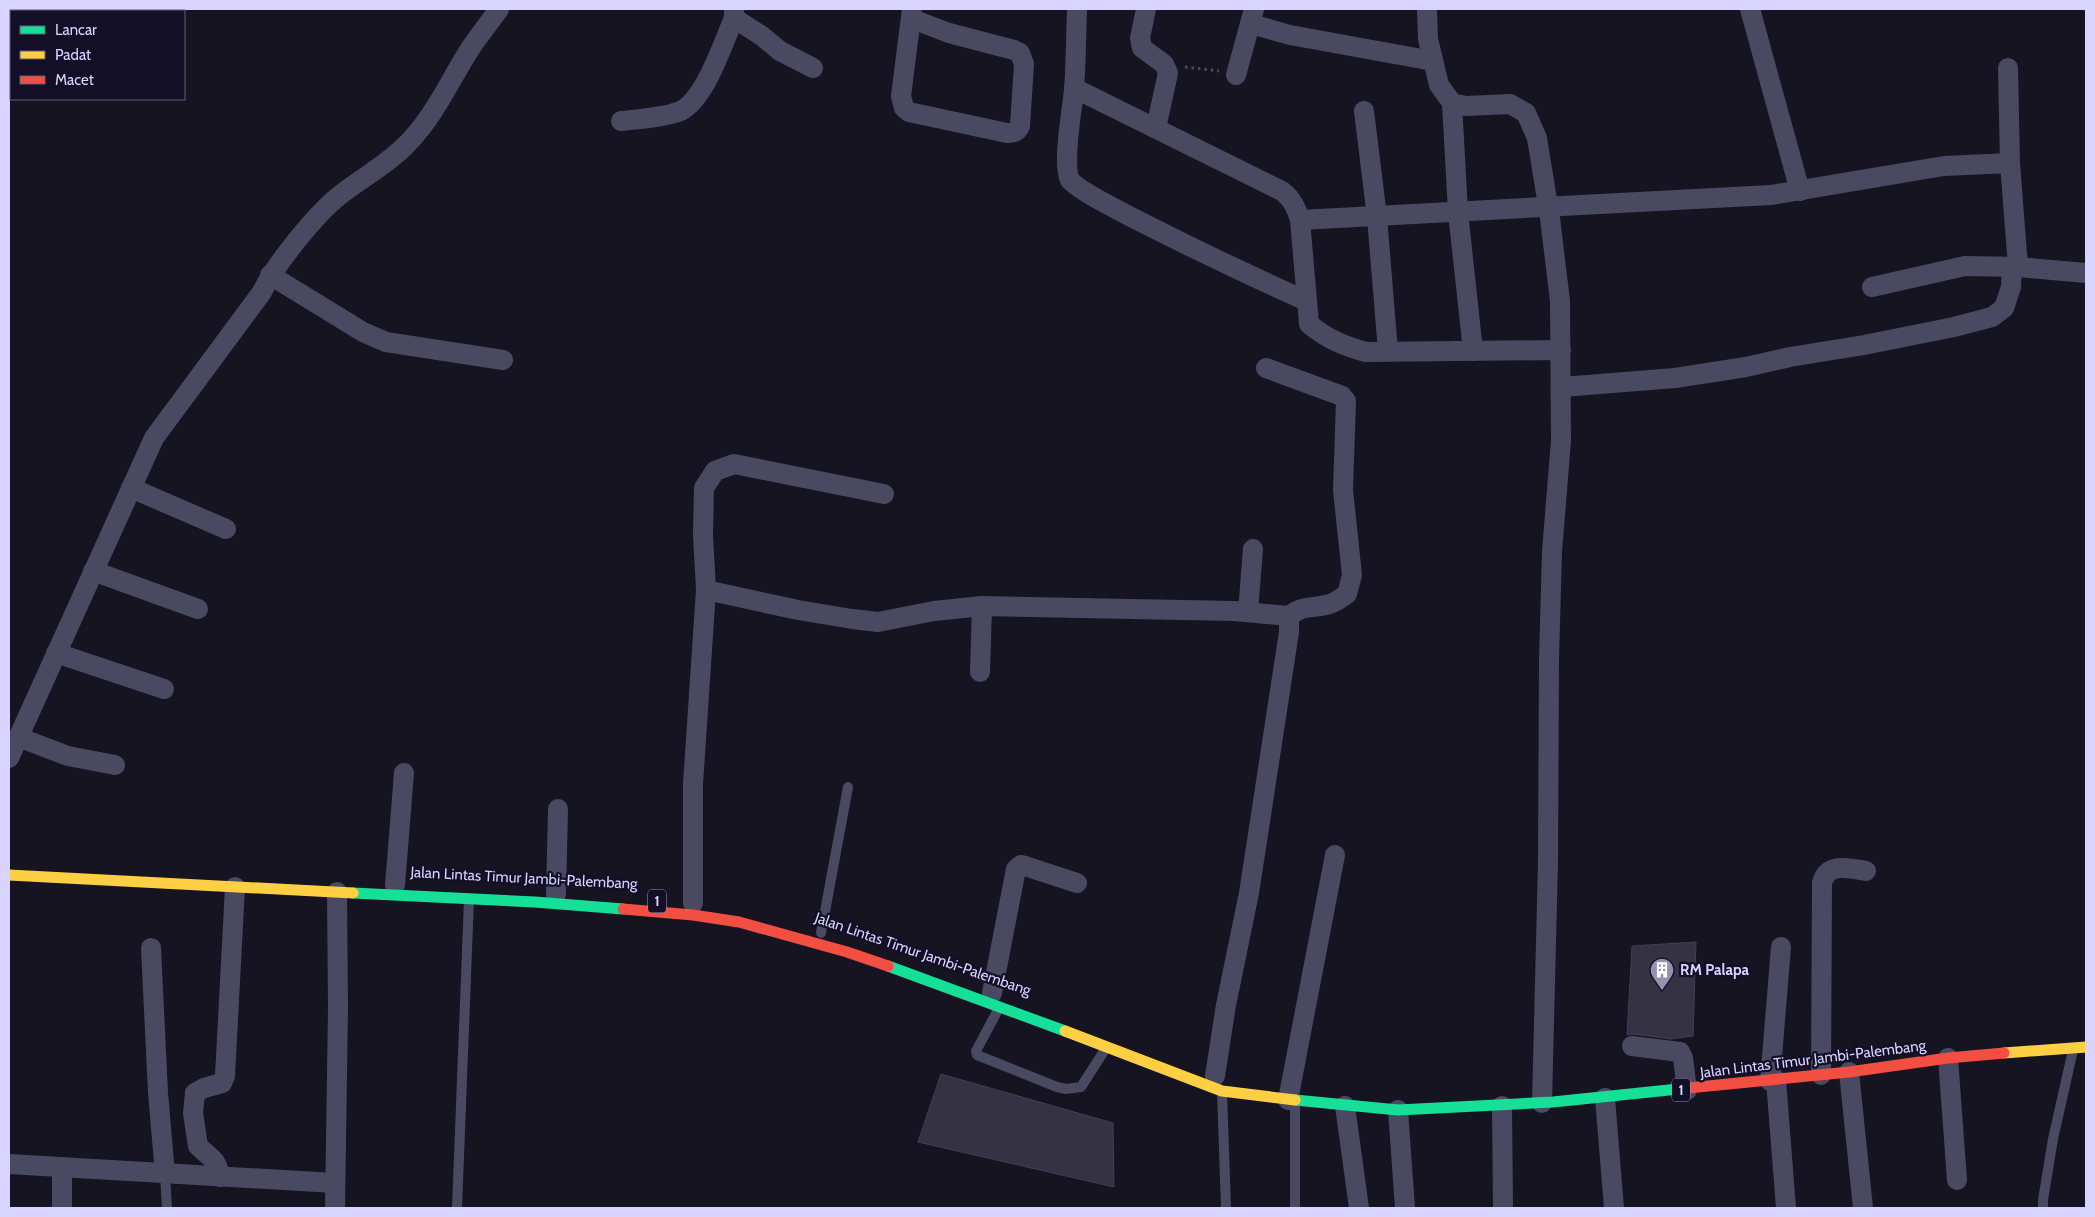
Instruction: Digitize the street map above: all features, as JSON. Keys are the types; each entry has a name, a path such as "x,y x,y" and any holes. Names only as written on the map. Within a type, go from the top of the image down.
{"highway":[{"name":"Jalan Lintas Timur Jambi-Palembang","path":"9,866 556,894 693,903 757,915"},
{"name":"Jalan Lintas Timur Jambi-Palembang","path":"9,875 469,899 683,914 739,922 855,955 996,1000 1106,1047 1218,1083 1286,1099 1345,1106 1398,1110 1502,1106 1605,1098 1773,1081 1948,1058 2086,1047"},
{"name":"Jalan Lintas Timur Jambi-Palembang","path":"803,928 1218,1083 1286,1099"}],"street":[{"path":"9,758 154,438 262,292 270,275 308,228 342,194 379,168 408,144 432,112 470,48 499,9"},
{"path":"1146,9 1140,38 1142,48 1167,68 1167,79 1156,128"},
{"path":"1427,9 1428,38 1438,85 1452,103 1458,212 1473,351"},
{"path":"1750,9 1800,191"},
{"path":"1078,10 1067,167 1071,181 1080,190 1307,301"},
{"path":"621,121 679,112 693,102 702,91 734,14 780,51 813,68"},
{"path":"912,14 948,33 1020,53 1024,64 1020,126 1018,130 1014,133 1008,133 910,112 904,108 901,96 912,14"},
{"path":"1236,74 1252,16 1290,35 1433,61"},
{"path":"1562,387 1675,378 1746,367 1790,357 1864,345 1954,327 1992,317 2004,308 2015,267 2008,68"},
{"path":"1074,88 1282,190 1290,197 1300,220 1309,324 1326,338 1366,352 1561,350"},
{"path":"1452,103 1466,106 1510,104 1526,113 1537,138 1549,207 1560,301 1561,441 1552,551 1549,659 1548,862 1542,1103"},
{"path":"1364,111 1377,217 1388,351"},
{"path":"1300,220 1770,195 1944,166 2010,163"},
{"path":"1872,287 1965,266 2015,267 2086,274"},
{"path":"270,275 363,332 386,342 503,360"},
{"path":"1218,1083 1226,1005 1249,894 1289,616 1298,608 1328,605 1338,600 1347,594 1352,575 1343,490 1346,401 1342,396 1266,368"},
{"path":"693,903 693,784 706,590 703,535 704,488 715,471 734,464 884,494"},
{"path":"131,488 226,528"},
{"path":"1248,612 1254,549"},
{"path":"93,571 198,609"},
{"path":"706,590 798,610 878,622 934,611 982,606 1248,612 1289,616"},
{"path":"980,672 982,606"},
{"path":"56,653 164,688"},
{"path":"18,737 68,756 115,765"},
{"path":"395,885 404,773"},
{"path":"556,894 558,809"},
{"path":"1286,1099 1335,855"},
{"path":"996,1000 1016,869 1021,865 1077,883"},
{"path":"1821,1075 1822,883 1825,875 1834,869 1846,868 1866,871"},
{"path":"220,1177 217,1164 212,1156 198,1146 193,1101 195,1093 204,1088 222,1083 225,1076 234,887"},
{"path":"335,1208 338,1007 337,892"},
{"path":"1781,947 1773,1081 1786,1208"},
{"path":"151,948 158,1093 165,1174"},
{"path":"1632,1046 1670,1049 1680,1052 1683,1058 1687,1090"},
{"path":"1948,1058 1958,1180"},
{"path":"1849,1072 1863,1208"},
{"path":"1605,1098 1614,1208"},
{"path":"1345,1106 1359,1208"},
{"path":"1502,1106 1503,1208"},
{"path":"1398,1110 1406,1208"},
{"path":"9,1164 335,1183"},
{"path":"62,1166 62,1208"}],"lane":[{"path":"821,934 848,787"},
{"path":"457,1208 469,899"},
{"path":"996,1000 976,1051 977,1055 1057,1087 1075,1089 1081,1087 1106,1047"},
{"path":"2043,1208 2053,1139 2074,1049"},
{"path":"1218,1083 1226,1208"},
{"path":"1286,1099 1295,1208"},
{"path":"165,1174 167,1208"}],"path":[{"path":"1167,68 1198,69 1236,74"}],"building":[{"name":"RM Palapa","path":"1696,942 1693,1036 1671,1039 1633,1034 1627,1035 1632,946"},
{"path":"941,1074 1113,1123 1114,1187 918,1142"}],"traffic: fast":[{"path":"353,893 535,902 623,909"},
{"path":"888,966 1065,1031"},
{"path":"1295,1100 1398,1110 1553,1102 1688,1088"}],"traffic: slow":[{"path":"9,875 353,893"},
{"path":"1065,1031 1222,1091 1295,1100"},
{"path":"2004,1053 2086,1047"}],"traffic: jam":[{"path":"623,909 693,915 739,922 847,952 888,966"},
{"path":"1688,1088 1849,1072 1948,1058 2004,1053"}],"place":[{"name":"RM Palapa","path":"1662,991"}]}
